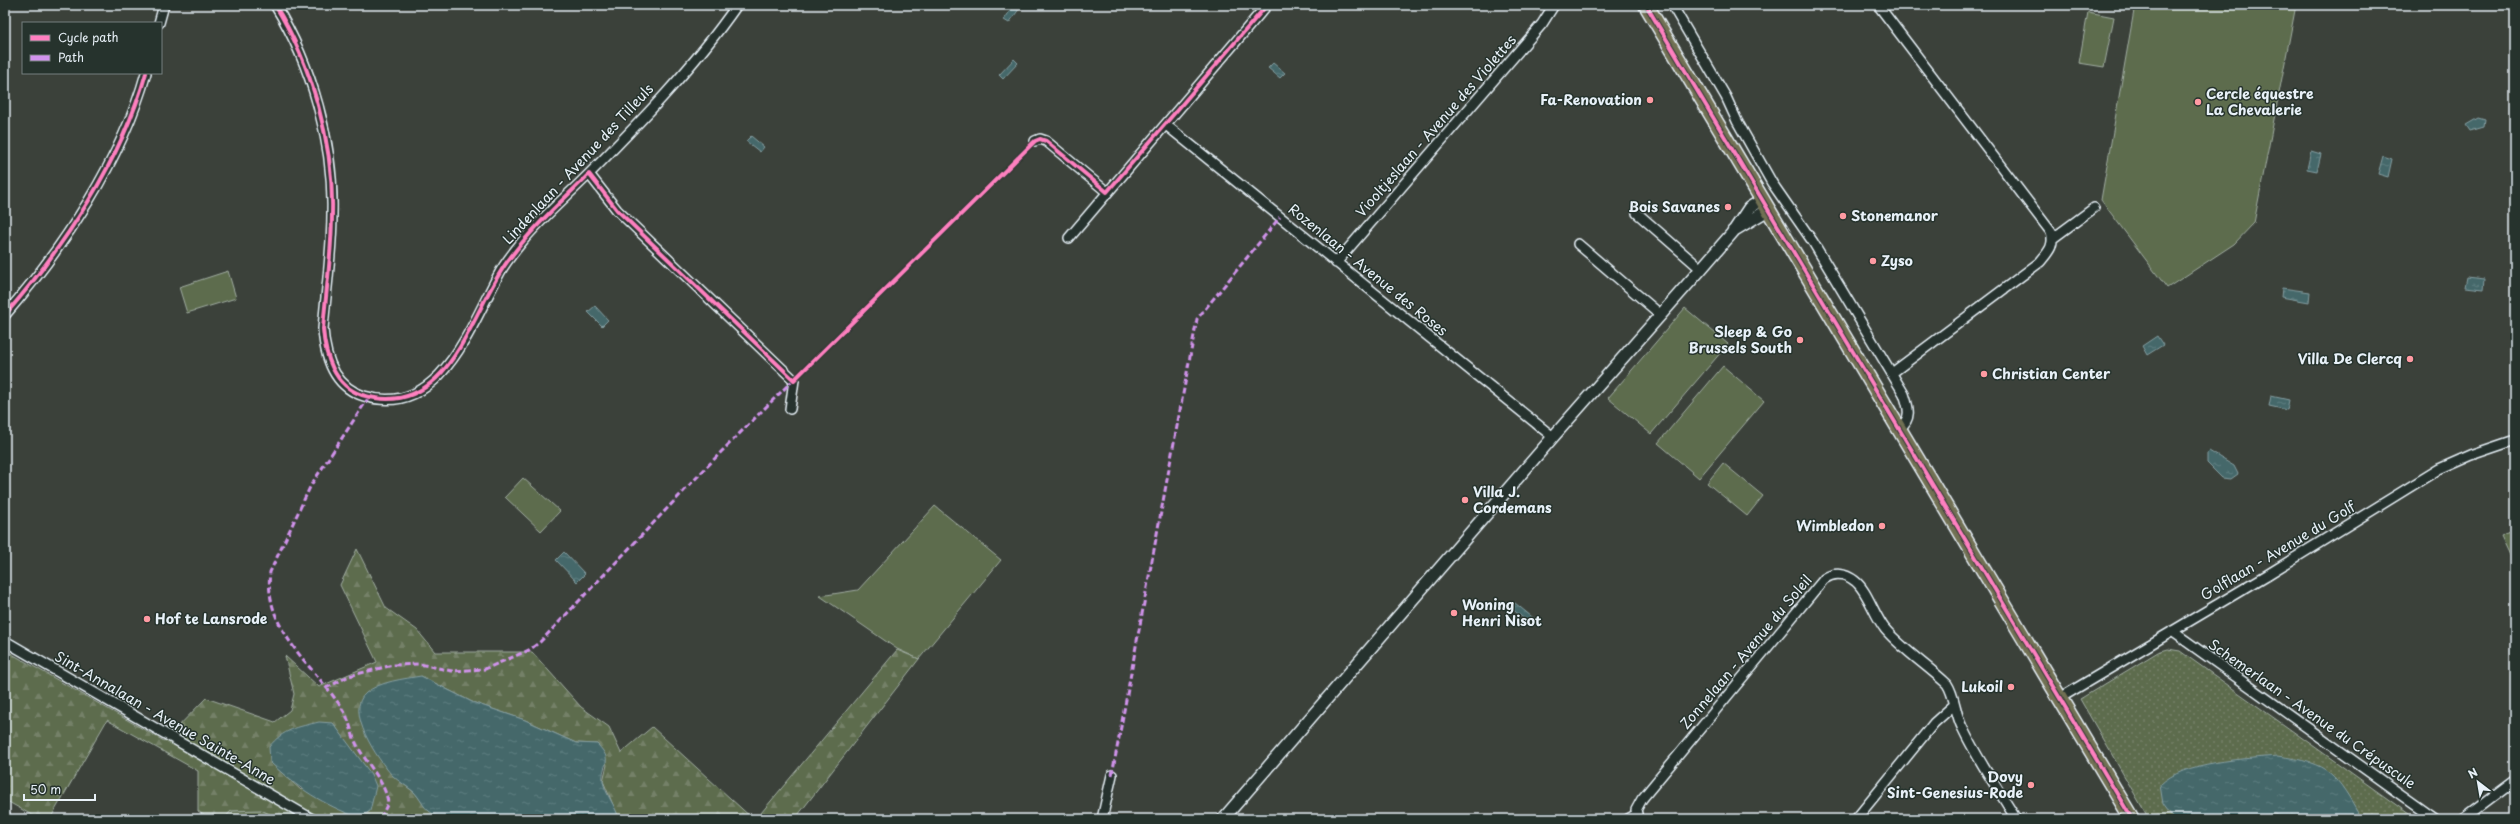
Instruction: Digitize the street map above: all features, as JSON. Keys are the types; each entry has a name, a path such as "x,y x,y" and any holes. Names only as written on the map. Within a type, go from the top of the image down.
{"main road":[{"path":"1646,5 2132,819"}],"street":[{"path":"159,22 164,5"},
{"name":"Lindenlaan - Avenue des Tilleuls","path":"275,5 301,57 315,98 328,154 332,214 323,329 324,346 335,374 345,386 357,394 369,397 404,397 437,378 451,363 508,259 527,236 589,174 700,54 737,5"},
{"path":"1069,238 1267,5"},
{"name":"Viooltjeslaan - Avenue des Violettes","path":"1336,263 1542,24 1554,5"},
{"path":"1672,5 1726,97 1737,121 1772,183 1813,242 1904,394 1909,407 1907,423 1899,429"},
{"path":"1878,5 2046,226 2052,239 2050,250 2040,262 1892,373"},
{"path":"5,315 54,253 82,211 129,121 146,74"},
{"name":"Rozenlaan - Avenue des Roses","path":"1166,125 1553,436"},
{"path":"1035,141 1040,139 1046,141 1107,192"},
{"path":"589,174 616,210 794,380 790,408"},
{"path":"1223,819 1553,436 1733,232 1765,205"},
{"path":"2052,239 2094,208"},
{"path":"1637,213 1701,269"},
{"path":"1578,244 1661,315"},
{"name":"Golflaan - Avenue du Golf","path":"2060,698 2439,469 2471,455 2515,440"},
{"name":"Zonnelaan - Avenue du Soleil","path":"1628,819 1638,817 1636,810 1642,799 1830,574 1839,574 1853,580 1861,586 1873,612 1885,629 1947,684 1951,690 1954,706"},
{"name":"Schemerlaan - Avenue du Crépuscule","path":"2172,631 2435,819"},
{"name":"Sint-Annalaan - Avenue Sainte-Anne","path":"5,641 312,819"},
{"path":"1856,819 1934,723 1954,706 1962,729 2016,819"},
{"path":"1102,819 1112,775"},
{"path":"2463,819 2515,780"}],"green space":[{"name":"Cercle équestre La Chevalerie","path":"2135,5 2296,5 2254,223 2234,244 2167,288 2101,200"},
{"path":"2088,12 2114,17 2104,67 2079,63"},
{"path":"228,271 236,298 187,313 179,287"},
{"path":"1685,308 1728,344 1651,434 1608,398"},
{"path":"1723,366 1764,401 1699,478 1658,443"},
{"path":"1723,463 1763,496 1747,516 1707,483"},
{"path":"523,478 560,511 541,531 505,497"},
{"path":"935,506 1001,560 919,659 897,649 820,596 858,590"},
{"path":"2515,530 2515,566 2501,536"},
{"path":"357,549 386,608 417,630 435,652 532,652 581,707 609,727 621,753 652,727 753,819 619,819 603,781 607,765 597,744 576,743 525,720 472,702 421,676 393,776 415,793 429,811 448,819 280,819 261,810 231,811 224,819 209,819 198,811 198,771 107,720 50,819 39,819 5,800 5,650 164,741 206,698 275,722 290,710 294,694 285,656 319,687 377,662 340,585","holes":["333,723 355,755 301,790 270,762"]},
{"path":"2168,649 2180,651 2416,819 2149,819 2080,699 2158,652"},
{"path":"897,650 919,659 795,819 756,819"},
{"path":"261,810 280,819 224,819 230,811"}],"water":[{"path":"1014,5 1022,5 1009,23 1004,20"},
{"path":"1014,59 1018,63 1003,79 999,75"},
{"path":"1273,63 1285,73 1280,78 1268,68"},
{"path":"2478,118 2485,120 2484,127 2470,131 2466,125"},
{"path":"751,136 764,147 760,152 746,141"},
{"path":"2311,151 2321,154 2317,171 2307,169"},
{"path":"2383,156 2392,159 2388,177 2378,174"},
{"path":"2467,277 2485,279 2484,289 2465,287"},
{"path":"2282,288 2310,292 2309,302 2281,297"},
{"path":"595,306 608,320 602,326 588,312"},
{"path":"2157,336 2163,345 2147,355 2142,346"},
{"path":"2271,396 2289,400 2287,410 2269,406"},
{"path":"2209,451 2234,466 2238,474 2231,479 2222,478 2207,463 2207,453"},
{"path":"564,552 585,574 577,582 556,560"},
{"path":"1515,603 1537,621 1533,626 1511,608"},
{"path":"421,676 472,702 525,720 576,743 597,744 605,755 606,759 603,775 604,786 616,809 619,819 503,819 495,817 476,820 455,820 434,815 425,807 414,792 397,780 386,768 366,735 359,711 360,701 366,693 372,689 392,681"},
{"path":"319,722 333,723 371,774 376,786 370,811 359,818 312,795 280,772 270,762 269,747 280,736 285,732 304,725"},
{"path":"2277,756 2309,762 2330,773 2345,791 2362,819 2287,819 2275,814 2247,819 2174,819 2163,804 2160,785 2170,777 2183,771 2199,766 2232,760"}],"marked path":[{"path":"1112,775 1197,319 1280,217"},
{"path":"326,688 349,676 393,665 420,664 452,671 485,669 529,650 540,642 721,452 796,377"},
{"path":"369,397 311,485 270,572 270,593 275,612 283,630 293,647 332,694 343,710 348,719 358,747 384,788 388,803 380,819"}],"cycle path":[{"path":"275,5 300,53 310,79 325,133 332,187 332,228 323,329 326,349 338,377 344,385 352,391 362,395 393,399 417,392 438,377 455,355 496,279 510,258 538,225 589,174 617,210 794,380 1035,141 1040,139 1046,141 1107,192 1267,5"},
{"path":"1646,5 2132,819"},
{"path":"5,315 48,261 88,202 122,138 146,74"}],"place":[{"name":"Fa-Renovation","path":"1650,100"},
{"name":"Cercle équestre La Chevalerie","path":"2198,102"},
{"name":"Bois Savanes","path":"1728,207"},
{"name":"Stonemanor","path":"1843,216"},
{"name":"Zyso","path":"1873,261"},
{"name":"Sleep & Go Brussels South","path":"1800,340"},
{"name":"Villa De Clercq","path":"2410,359"},
{"name":"Christian Center","path":"1984,374"},
{"name":"Villa J. Cordemans","path":"1465,500"},
{"name":"Wimbledon","path":"1882,526"},
{"name":"Woning Henri Nisot","path":"1454,613"},
{"name":"Hof te Lansrode","path":"147,619"},
{"name":"Lukoil","path":"2011,687"},
{"name":"Dovy Sint-Genesius-Rode","path":"2031,785"}]}
